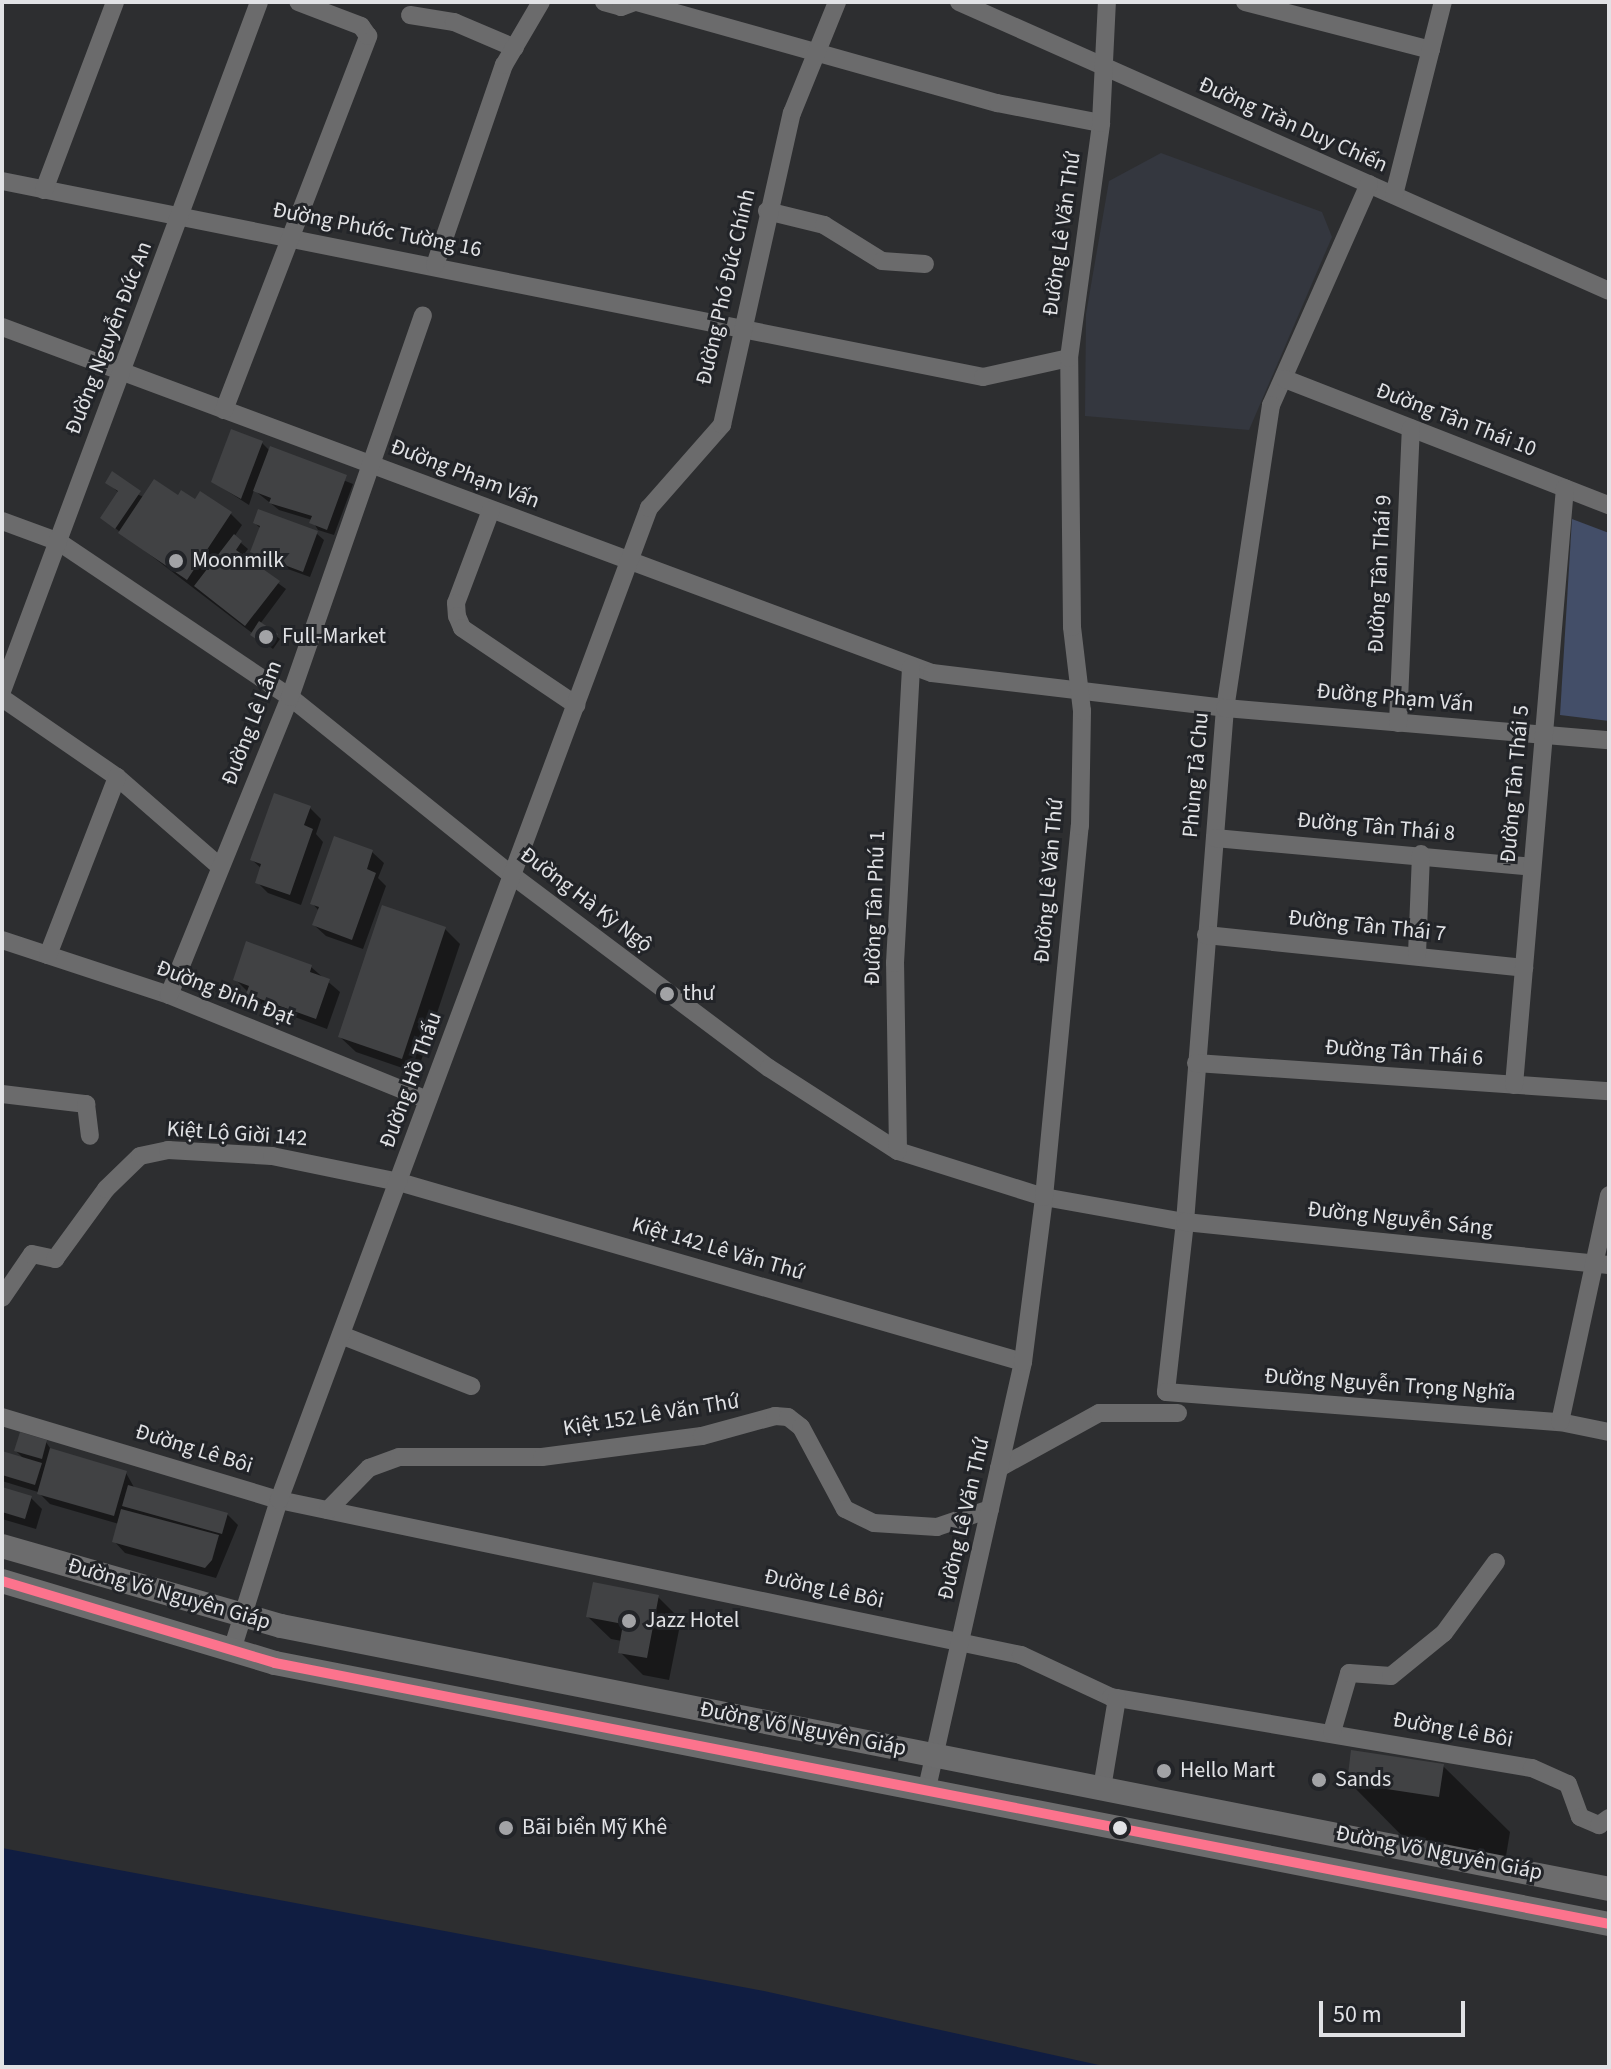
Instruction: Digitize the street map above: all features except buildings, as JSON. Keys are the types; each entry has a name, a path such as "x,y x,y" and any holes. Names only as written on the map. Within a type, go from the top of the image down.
{"main road":[{"name":"Đường Võ Nguyên Giáp","path":"2,1546 242,1615 1609,1889"},
{"name":"Đường Võ Nguyên Giáp","path":"2,1581 275,1663 927,1788 1609,1924"}],"street":[{"path":"44,190 115,2"},
{"name":"Đường Nguyễn Đức An","path":"2,691 259,2"},
{"path":"224,410 368,36 361,26 298,2"},
{"path":"435,265 515,48 541,2"},
{"path":"604,2 621,7 636,2 997,103 1101,123"},
{"name":"Đường Phó Đức Chính","path":"629,562 649,508 722,425 767,211 792,113 837,2"},
{"name":"Đường Trần Duy Chiến","path":"959,2 1106,70 1609,291"},
{"name":"Đường Lê Văn Thứ","path":"927,1788 1023,1362 1044,1197 1080,826 1082,711 1076,686 1069,358 1101,123 1107,2"},
{"path":"1245,2 1431,50"},
{"path":"1394,195 1443,2"},
{"path":"410,15 454,22 515,48"},
{"name":"Đường Phước Tường 16","path":"2,181 180,218 435,265 743,332 983,377 1069,358"},
{"name":"Phùng Tả Chu","path":"1166,1392 1185,1222 1225,708 1271,405 1369,184"},
{"path":"767,211 824,225 882,261 925,264"},
{"name":"Đường Lê Lâm","path":"169,995 290,697 423,316"},
{"name":"Đường Phạm Vấn","path":"2,327 911,667 954,676 1076,686 1225,708 1609,740"},
{"name":"Đường Tân Thái 10","path":"1285,379 1609,505"},
{"name":"Đường Tân Thái 9","path":"1398,723 1411,428"},
{"name":"Đường Tân Thái 5","path":"1514,1085 1565,488"},
{"path":"491,510 456,603 462,628 576,705"},
{"name":"Đường Hà Kỳ Ngộ","path":"2,521 59,542 290,697 513,876 769,1068 898,1151 1044,1197 1185,1222"},
{"name":"Đường Hồ Thấu","path":"232,1650 279,1500 629,562"},
{"name":"Đường Tân Phú 1","path":"898,1151 895,963 911,667"},
{"path":"2,698 117,777 220,867"},
{"path":"48,955 117,777"},
{"name":"Đường Tân Thái 8","path":"1215,838 1421,854 1532,867"},
{"path":"1417,954 1421,854"},
{"name":"Đường Tân Thái 7","path":"1206,935 1417,954 1524,968"},
{"name":"Đường Đinh Đạt","path":"2,940 169,995 428,1100"},
{"name":"Đường Tân Thái 6","path":"1196,1063 1609,1091"},
{"path":"2,1094 86,1104 90,1136"},
{"name":"Kiệt Lộ Giời 142","path":"2,1298 32,1254 55,1259 106,1189 140,1156 168,1150 272,1156 399,1182"},
{"name":"Kiệt 142 Lê Văn Thứ","path":"399,1182 1023,1362"},
{"path":"1560,1422 1603,1264 1609,1195"},
{"name":"Đường Nguyễn Sáng","path":"1185,1222 1603,1264"},
{"path":"341,1335 471,1386"},
{"name":"Đường Nguyễn Trọng Nghĩa","path":"1166,1392 1560,1422 1609,1432"},
{"path":"999,1468 1099,1413 1178,1413"},
{"name":"Kiệt 152 Lê Văn Thứ","path":"328,1510 369,1468 399,1457 542,1457 702,1436 775,1416 788,1417 801,1427 845,1509 874,1523 937,1527 990,1509"},
{"name":"Đường Lê Bôi","path":"2,1417 279,1500 1021,1655 1117,1698 1532,1768 1568,1784 1580,1817 1599,1825 1609,1818"},
{"path":"1332,1732 1349,1673 1391,1676 1444,1633 1496,1562"},
{"path":"1102,1788 1117,1698"}],"shaded area":[{"path":"1161,153 1322,212 1332,237 1249,430 1085,416 1086,314 1109,181"},
{"path":"1572,519 1609,533 1609,721 1560,715"},
{"path":"2,1848 764,1991 1108,2067 2,2067"}],"transit line":[{"name":"50","path":"2,1581 275,1663 1609,1924"}],"place":[{"name":"Moonmilk","path":"176,561"},
{"name":"Full-Market","path":"266,637"},
{"name":"thư","path":"667,994"},
{"name":"Jazz Hotel","path":"629,1621"},
{"name":"Hello Mart","path":"1164,1771"},
{"name":"Sands","path":"1319,1780"},
{"name":"Bãi biển Mỹ Khê","path":"506,1828"}]}
